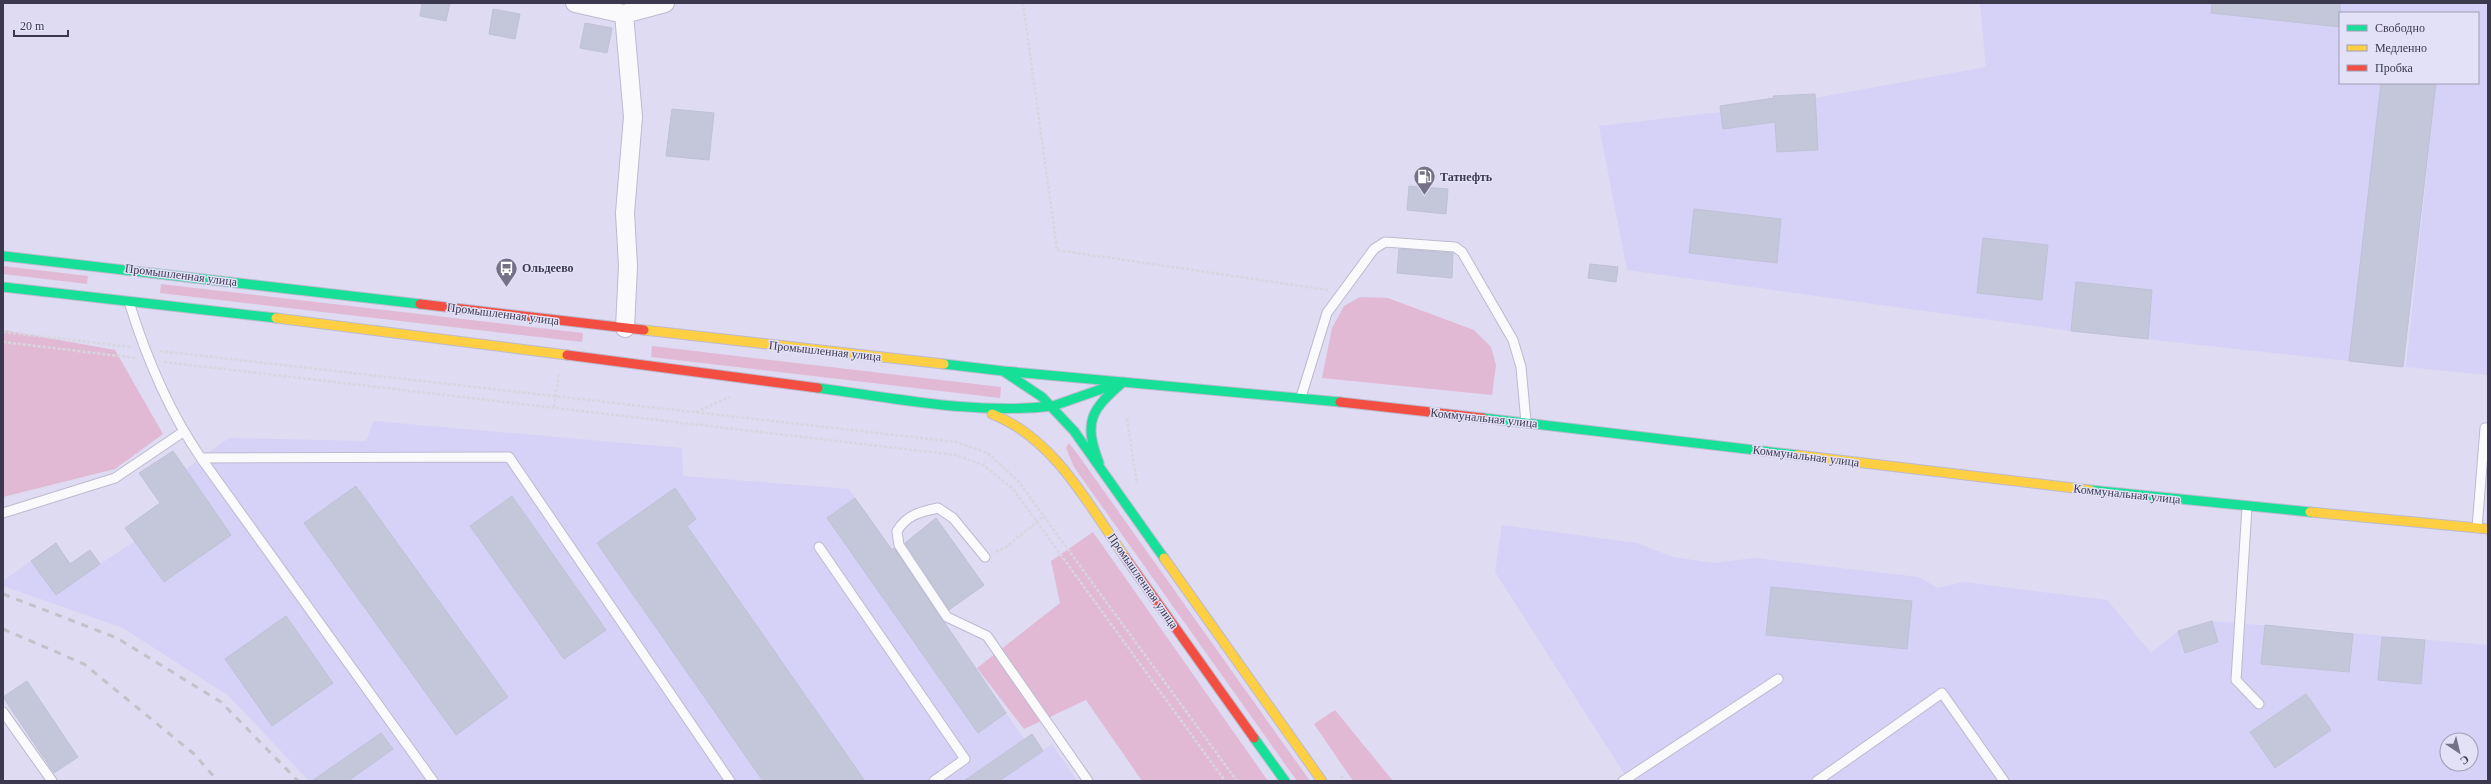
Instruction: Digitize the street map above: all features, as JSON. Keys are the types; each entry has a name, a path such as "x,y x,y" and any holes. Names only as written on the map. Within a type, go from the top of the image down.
{"main road":[{"name":"Промышленная улица","path":"3,256 132,273 625,332 1123,382"},
{"name":"Промышленная улица","path":"3,287 129,296 621,358 978,409 1017,410 1053,406 1123,382"},
{"name":"Промышленная улица","path":"1003,371 1018,378 1053,406 1102,469 1322,781"},
{"name":"Промышленная улица","path":"1102,469 1093,449 1089,432 1090,416 1096,405 1123,382"},
{"name":"Коммунальная улица","path":"1123,382 1301,397 2247,507 2488,529"},
{"path":"1042,416 1053,406"},
{"name":"Промышленная улица","path":"978,409 1006,419 1025,429 1040,442 1064,471 1285,781"},
{"path":"1038,430 1040,442"}],"street":[{"path":"575,3 624,14 665,3"},
{"path":"624,14 633,117 625,213 628,266 625,332"}],"lane":[{"path":"1301,397 1327,313 1374,248 1385,242 1455,247 1462,252 1513,340 1521,367 1526,422"},
{"path":"129,296 143,349 183,432 433,781"},
{"path":"2477,528 2485,428 2488,428"},
{"path":"3,513 116,478 183,432"},
{"path":"201,458 509,457 730,781"},
{"path":"2247,507 2236,680 2259,704"},
{"path":"985,557 953,518 938,508 921,512 904,519 897,532 899,546 947,617 987,636 1088,781"},
{"path":"819,548 965,759 934,781"},
{"path":"1623,781 1778,679"},
{"path":"1817,781 1942,693 2004,781"},
{"path":"3,712 52,781"}],"path":[{"path":"1023,3 1057,250 1342,292"},
{"path":"3,332 956,442 988,453 1018,481 1237,781"},
{"path":"3,342 956,455 983,464 1007,484 1037,521 1225,781"},
{"path":"554,407 559,380"},
{"path":"695,412 730,397 737,398"},
{"path":"1127,419 1136,482 1141,489"},
{"path":"1005,548 1044,516"},
{"path":"1340,774 1345,781"}],"shaded area":[{"path":"1980,3 2488,3 2488,375 2406,367 2435,95 2403,367 2071,331 1627,270 1599,126 1765,107 1986,67"},
{"path":"3,266 88,276 87,284 3,274"},
{"path":"161,284 583,333 582,342 160,293"},
{"path":"1360,297 1388,298 1474,330 1491,347 1496,365 1492,395 1322,378 1332,328 1344,306"},
{"path":"3,330 115,350 163,434 115,469 3,497"},
{"path":"652,346 1001,387 1000,398 651,357"},
{"path":"374,421 682,448 683,476 849,489 1024,739 1032,734 1043,750 1052,744 1077,781 309,781 229,696 123,628 3,586 3,581 56,543 70,564 90,550 100,564 134,542 125,528 160,503 139,473 173,451 186,469 229,438 366,441"},
{"path":"1069,443 1310,781 1297,781 1074,467 1066,448"},
{"path":"1502,525 1637,543 1673,557 1713,563 1755,558 1918,577 1938,588 1963,582 2107,600 2151,653 2178,631 2212,621 2488,645 2488,781 1629,781 1495,572"},
{"path":"1093,532 1268,781 1142,781 1086,700 1024,729 977,668 1060,603 1051,561"},
{"path":"1335,710 1393,781 1353,781 1314,724"}],"building":[{"path":"422,3 450,3 446,21 420,16"},
{"path":"2212,3 2340,3 2339,27 2211,13"},
{"path":"493,9 520,14 515,39 489,34"},
{"path":"585,23 612,28 607,53 580,48"},
{"path":"2381,84 2436,84 2403,367 2349,361"},
{"path":"1815,94 1818,150 1777,152 1775,122 1723,129 1720,106 1774,98 1773,96"},
{"path":"672,109 714,113 709,160 666,156"},
{"path":"1409,186 1448,189 1446,214 1407,210"},
{"path":"1694,209 1781,219 1777,263 1689,253"},
{"path":"1983,238 2048,245 2042,300 1977,293"},
{"path":"1399,249 1453,253 1452,278 1397,273"},
{"path":"1590,264 1618,267 1616,282 1588,278"},
{"path":"2076,282 2152,290 2148,339 2071,331"},
{"path":"173,451 231,535 164,582 125,528 160,503 139,473"},
{"path":"356,486 508,697 456,735 304,523"},
{"path":"675,488 696,519 687,526 865,781 763,781 597,543"},
{"path":"512,496 606,630 564,659 470,526"},
{"path":"855,498 892,550 894,548 1006,713 978,733 827,518"},
{"path":"936,518 984,585 949,610 905,543"},
{"path":"56,543 70,564 90,550 100,564 56,595 31,561"},
{"path":"1771,587 1912,601 1907,649 1766,635"},
{"path":"286,616 333,683 272,726 225,659"},
{"path":"2212,621 2218,642 2185,653 2178,631"},
{"path":"2265,625 2353,634 2349,672 2261,664"},
{"path":"2382,637 2425,640 2421,684 2378,680"},
{"path":"27,681 78,757 54,773 3,697"},
{"path":"2306,694 2331,730 2275,768 2250,732"},
{"path":"381,733 393,749 348,781 312,781"},
{"path":"1032,734 1043,751 999,781 964,781"}],"railway":[{"path":"3,594 117,638 221,702 298,781"},
{"path":"3,629 84,664 194,754 218,781"}],"traffic: fast":[{"path":"3,256 420,304"},
{"path":"3,287 276,318"},
{"path":"944,364 1003,371 1042,397 1074,431 1164,558"},
{"path":"1003,371 1340,402"},
{"path":"1099,463 1092,437 1091,426 1093,417 1097,409 1123,382"},
{"path":"1053,406 1113,385"},
{"path":"818,388 964,407 1023,408 1053,406"},
{"path":"1483,418 1797,455"},
{"path":"2090,490 2310,512"},
{"path":"1254,738 1285,781"}],"traffic: slow":[{"path":"276,318 567,355"},
{"path":"644,330 944,364"},
{"path":"992,414 1014,425 1034,439 1052,456 1083,495 1125,557"},
{"path":"1797,455 2090,490"},
{"path":"2310,512 2488,529"},
{"path":"1164,558 1322,781"}],"traffic: jam":[{"path":"420,304 644,330"},
{"path":"567,355 818,388"},
{"path":"1340,402 1483,418"},
{"path":"1125,557 1254,738"}],"place":[{"name":"Татнефть","path":"1425,196"},
{"name":"Ольдеево","path":"507,288"}]}
